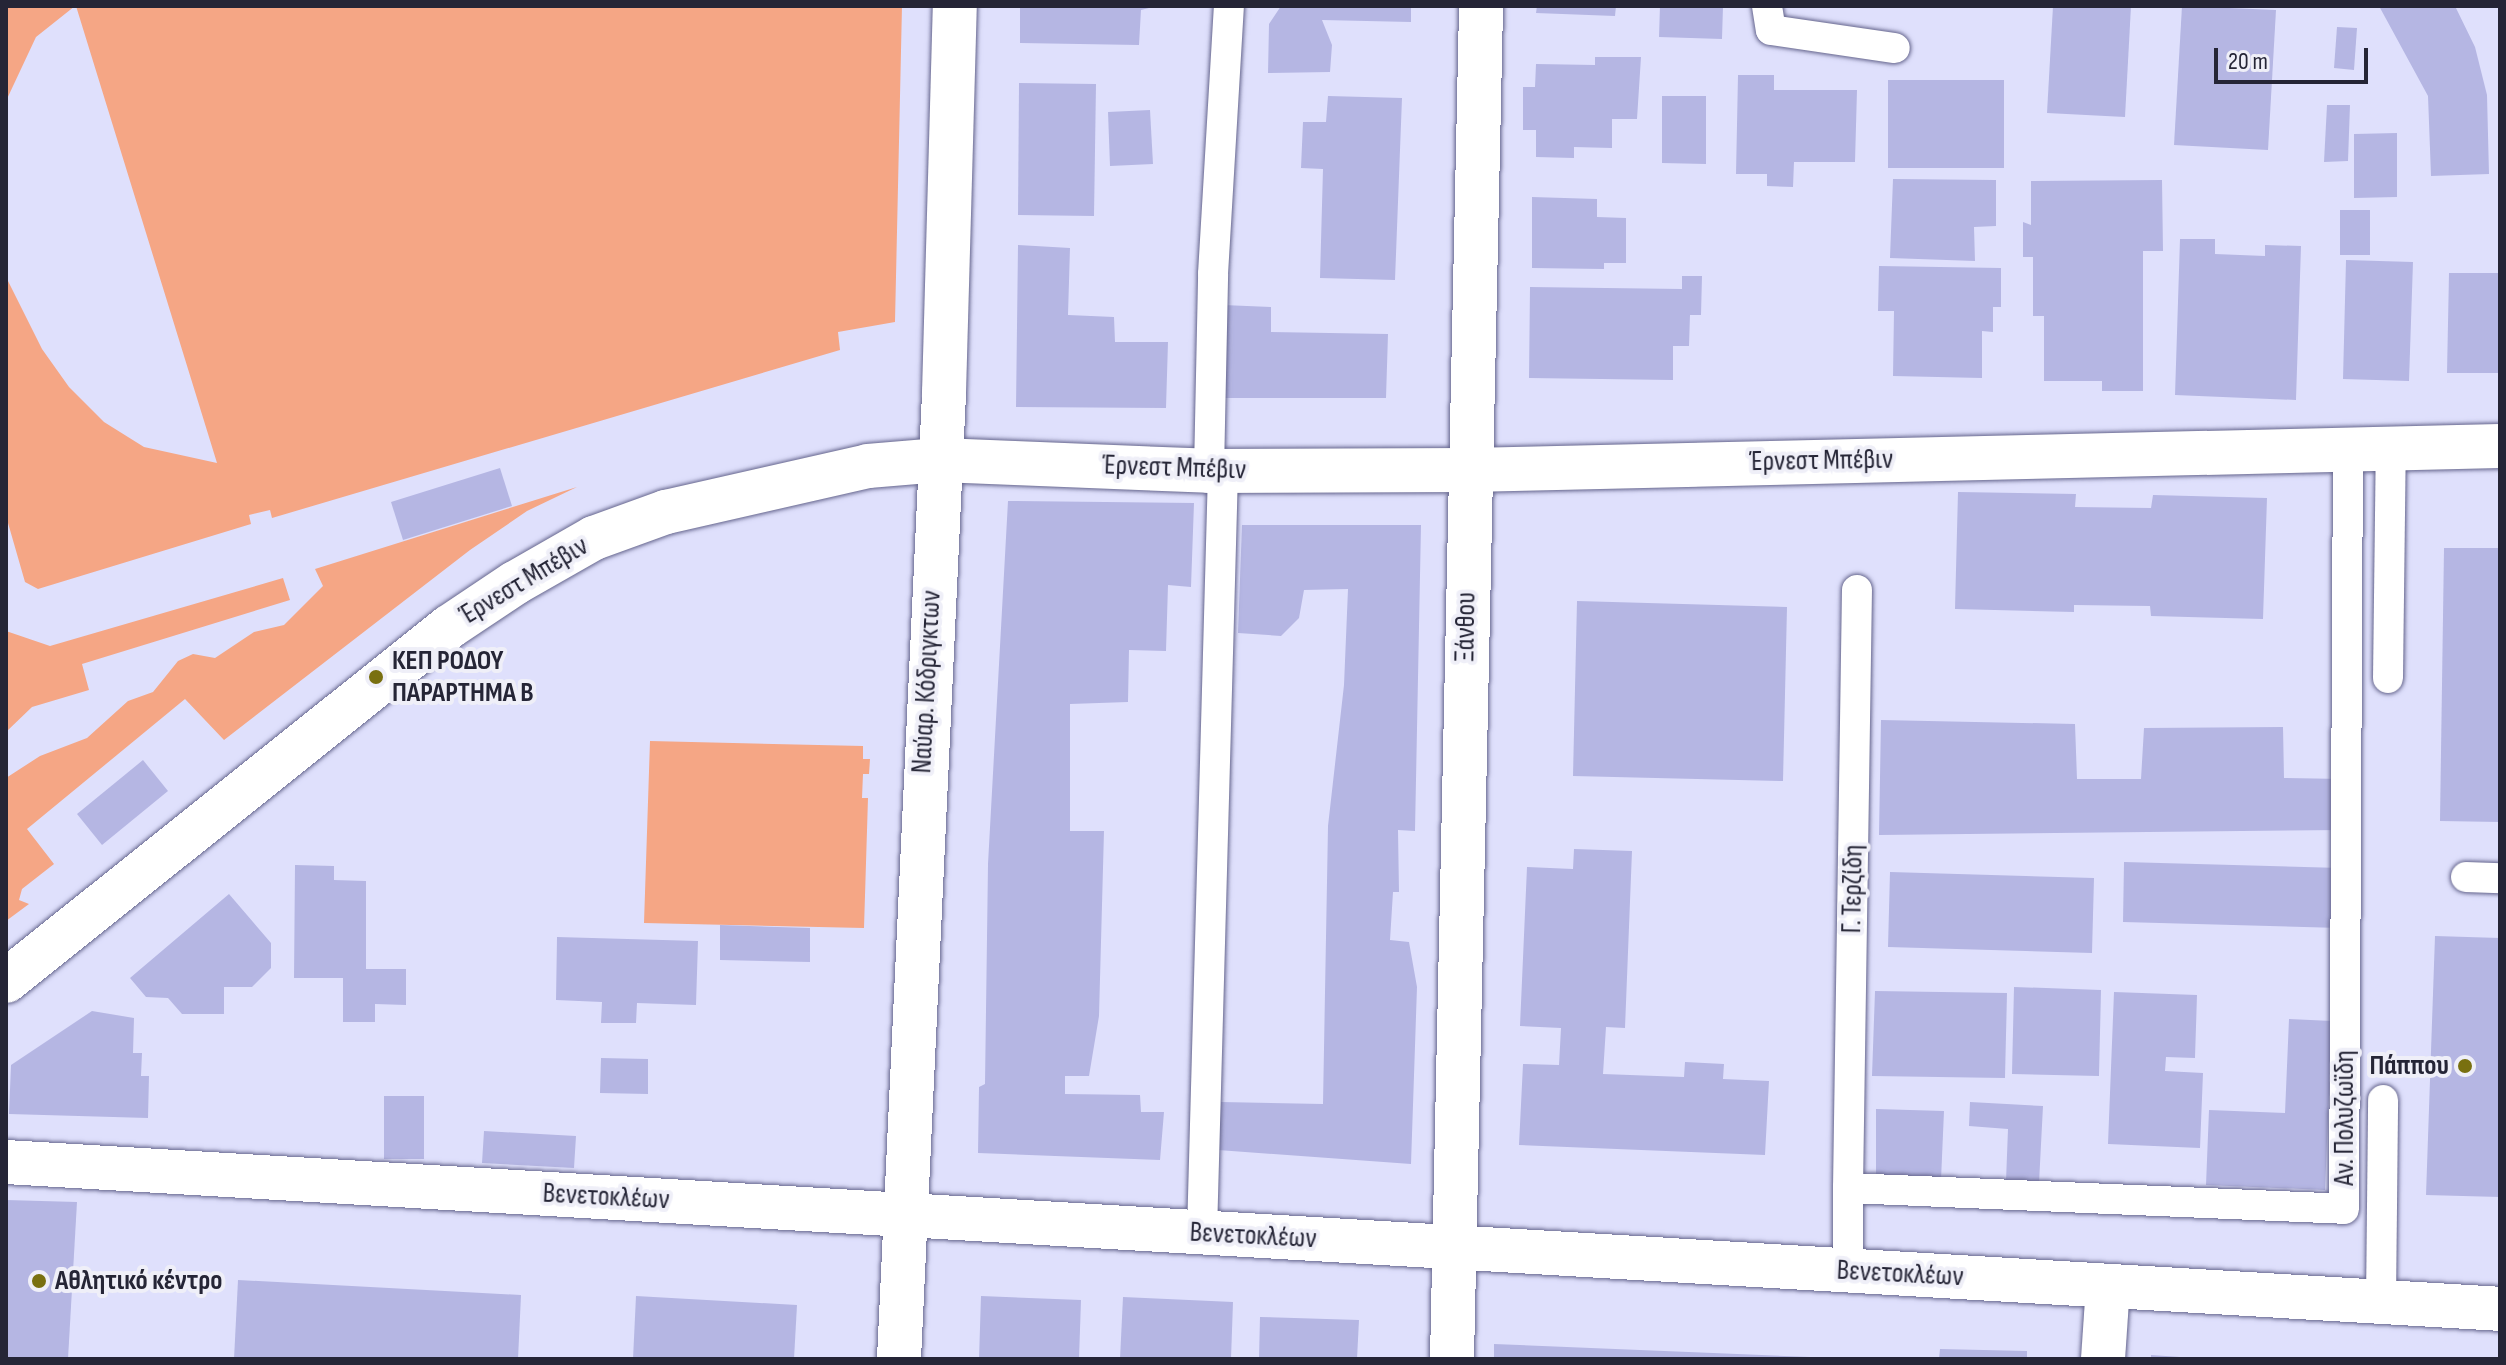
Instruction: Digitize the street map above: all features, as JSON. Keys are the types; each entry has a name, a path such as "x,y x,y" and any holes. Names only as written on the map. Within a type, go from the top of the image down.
{"street":[{"name":"Ναύαρ. Κόδριγκτων","path":"899,1359 940,460 955,6"},
{"name":"Ξάνθου","path":"1452,1359 1481,6"},
{"name":"Έρνεστ Μπέβιν","path":"6,981 449,627 594,538 666,512 868,466 940,460 1216,471 1470,470 2348,447 2500,446"},
{"name":"Βενετοκλέων","path":"6,1162 2500,1309"},
{"path":"2103,1359 2108,1286"}],"lane":[{"path":"1202,1233 1216,471 1213,274 1229,6"},
{"path":"1767,6 1771,30 1895,48"},
{"name":"Αν. Πολυζωϊδη","path":"1848,1188 2344,1209 2348,447"},
{"path":"2388,678 2391,447"},
{"name":"Γ. Τερζίδη","path":"1848,1188 1857,590"},
{"path":"2466,877 2500,878"},
{"path":"2381,1302 2383,1100"},
{"path":"1848,1188 1848,1271"}],"shaded area":[{"path":"6,6 75,6 36,37 6,101"},
{"path":"76,6 902,6 895,322 838,332 840,350 272,518 270,510 249,515 251,524 38,589 25,582 6,516 6,277 42,349 69,387 104,422 144,447 217,463"},
{"path":"577,487 527,511 470,550 224,740 185,699 27,829 54,864 22,889 19,900 29,904 6,921 6,778 40,756 87,738 128,701 153,692 178,661 193,654 215,658 254,632 284,625 323,586 315,569"},
{"path":"283,578 290,600 82,664 89,690 32,707 6,732 6,631 50,646"},
{"path":"650,741 863,746 863,759 870,759 869,774 863,774 862,798 868,798 864,928 644,923"}],"building":[{"path":"1020,6 1157,6 1141,10 1139,45 1020,43"},
{"path":"1281,6 1411,6 1411,22 1322,20 1332,45 1330,72 1268,73 1269,24"},
{"path":"1537,6 1616,6 1615,16 1536,13"},
{"path":"1660,6 1723,6 1722,39 1659,37"},
{"path":"2053,6 2131,6 2125,117 2047,113"},
{"path":"2182,6 2276,10 2268,150 2174,145"},
{"path":"2379,6 2455,6 2475,47 2487,95 2489,174 2431,176 2428,96"},
{"path":"2337,27 2357,28 2354,70 2334,68"},
{"path":"1595,57 1641,57 1637,119 1612,119 1612,148 1574,147 1574,158 1536,157 1536,130 1523,130 1523,87 1535,87 1536,64 1595,65"},
{"path":"1738,75 1774,75 1774,90 1857,90 1855,162 1794,162 1793,187 1767,186 1767,174 1736,174"},
{"path":"1888,80 2004,80 2004,168 1888,168"},
{"path":"1019,83 1096,84 1094,216 1018,215"},
{"path":"1328,96 1402,98 1395,280 1320,278 1323,169 1301,168 1303,122 1326,122"},
{"path":"1662,96 1706,96 1706,164 1662,163"},
{"path":"2327,105 2350,105 2348,161 2324,162"},
{"path":"1150,110 1153,164 1110,166 1108,112"},
{"path":"2397,133 2397,197 2354,198 2354,134"},
{"path":"1893,179 1996,180 1996,226 1974,227 1975,261 1890,258"},
{"path":"2162,180 2163,251 2143,251 2143,391 2102,391 2102,381 2044,381 2044,316 2033,316 2033,257 2023,257 2023,222 2031,225 2031,181"},
{"path":"1532,197 1597,199 1597,217 1626,218 1626,263 1604,263 1604,269 1532,268"},
{"path":"2340,210 2370,210 2370,255 2340,255"},
{"path":"2180,239 2215,239 2215,254 2265,256 2265,245 2301,246 2296,400 2175,395"},
{"path":"1018,245 1070,248 1068,315 1114,317 1115,342 1168,342 1166,408 1016,407"},
{"path":"2346,260 2413,262 2409,381 2343,379"},
{"path":"1879,266 2001,268 2001,307 1993,307 1993,332 1982,331 1982,378 1893,376 1894,311 1878,311"},
{"path":"2449,273 2500,273 2500,373 2447,373"},
{"path":"1682,276 1702,276 1701,315 1690,315 1689,346 1673,346 1673,380 1529,378 1530,287 1682,289"},
{"path":"1223,305 1271,307 1271,332 1388,334 1386,398 1222,398"},
{"path":"500,468 512,506 403,540 391,502"},
{"path":"1958,492 2076,494 2075,507 2151,508 2153,495 2267,498 2263,619 2151,616 2150,606 2074,605 2074,612 1955,609"},
{"path":"1008,501 1194,503 1191,587 1168,585 1166,651 1129,650 1128,702 1070,704 1070,831 1104,831 1099,1016 1089,1076 1065,1076 1065,1094 1140,1095 1141,1112 1164,1112 1160,1160 978,1153 979,1087 985,1084 988,864"},
{"path":"1242,525 1421,525 1415,831 1398,830 1399,892 1393,892 1390,940 1409,942 1417,987 1411,1164 1218,1150 1221,1102 1323,1104 1328,826 1344,685 1348,589 1304,590 1299,618 1281,636 1238,633"},
{"path":"2444,548 2500,548 2500,822 2440,821"},
{"path":"1577,601 1787,607 1783,781 1573,776"},
{"path":"1881,720 2075,724 2077,779 2141,779 2144,728 2283,727 2284,778 2343,779 2342,830 1879,835"},
{"path":"143,760 168,791 102,845 77,814"},
{"path":"1574,849 1632,851 1625,1028 1606,1027 1603,1074 1684,1077 1685,1062 1724,1064 1723,1079 1769,1081 1765,1155 1519,1145 1523,1064 1559,1065 1561,1028 1520,1026 1527,867 1573,869"},
{"path":"2124,862 2341,868 2340,928 2123,922"},
{"path":"295,865 334,866 334,880 366,881 366,969 406,969 406,1005 375,1004 375,1022 343,1022 343,978 294,978"},
{"path":"1890,872 2094,878 2092,953 1888,947"},
{"path":"229,894 271,943 271,968 252,987 224,987 224,1014 182,1014 168,998 146,997 130,978"},
{"path":"720,925 810,928 810,962 720,960"},
{"name":"Πάππου","path":"2435,936 2500,938 2500,1197 2426,1195"},
{"path":"557,937 698,941 696,1005 637,1003 636,1023 601,1023 602,1002 556,1000"},
{"path":"2014,987 2101,990 2099,1076 2012,1074"},
{"path":"1875,991 2007,993 2005,1078 1872,1076"},
{"path":"2114,992 2197,995 2195,1058 2166,1057 2165,1071 2203,1073 2200,1148 2108,1144"},
{"path":"92,1011 134,1018 133,1053 142,1053 141,1076 149,1076 148,1118 9,1114 11,1065"},
{"path":"2289,1019 2332,1021 2325,1190 2206,1185 2209,1110 2285,1113"},
{"path":"601,1058 648,1059 648,1094 600,1093"},
{"path":"384,1096 424,1096 424,1159 384,1159"},
{"path":"1970,1102 2043,1106 2039,1183 2006,1181 2008,1129 1969,1126"},
{"path":"1876,1109 1944,1111 1941,1180 1876,1178"},
{"path":"484,1131 576,1136 574,1168 482,1163"},
{"name":"Αθλητικό κέντρο","path":"6,1200 77,1202 68,1359 6,1359"},
{"path":"238,1280 521,1295 518,1359 234,1359"},
{"path":"636,1296 797,1305 794,1359 633,1359"},
{"path":"981,1296 1081,1300 1079,1359 979,1359"},
{"path":"1123,1297 1233,1302 1231,1359 1120,1359"},
{"path":"1260,1317 1359,1320 1357,1359 1259,1359"},
{"path":"1494,1344 1810,1357 1810,1359 1494,1359"},
{"path":"1940,1349 2027,1351 2027,1359 1939,1359"},
{"path":"2151,1355 2180,1357 2180,1359 2151,1359"}],"place":[{"name":"ΚΕΠ ΡΟΔΟΥ ΠΑΡΑΡΤΗΜΑ Β","path":"376,677"},
{"name":"Πάππου","path":"2465,1066"},
{"name":"Αθλητικό κέντρο","path":"39,1281"}]}
